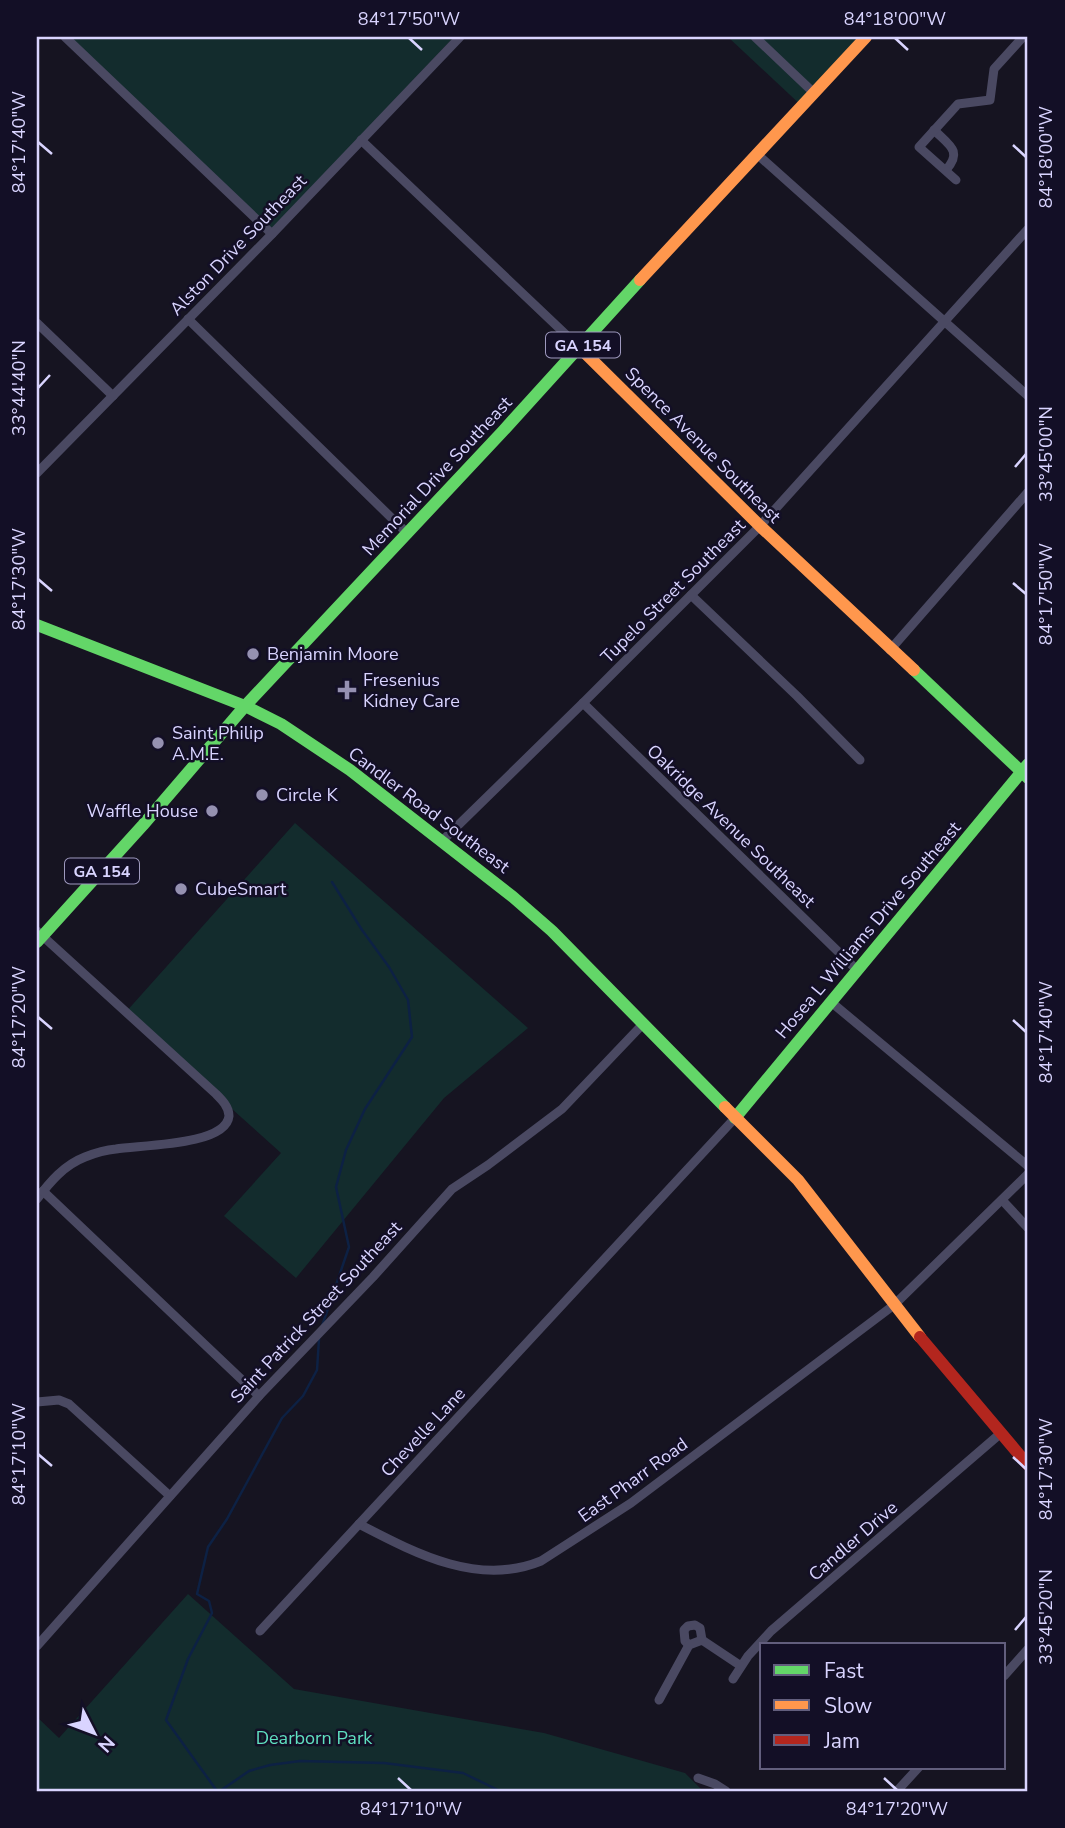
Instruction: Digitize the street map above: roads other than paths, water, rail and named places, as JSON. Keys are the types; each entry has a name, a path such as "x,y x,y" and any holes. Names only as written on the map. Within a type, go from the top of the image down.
{"main road":[{"name":"Memorial Drive Southeast","path":"38,937 143,825 244,706 408,534 866,37"},
{"name":"Spence Avenue Southeast","path":"580,348 890,650 1026,771"},
{"name":"Candler Road Southeast","path":"37,625 244,706 281,724 350,770 552,931 798,1180 894,1305 1028,1465"},
{"name":"Hosea L Williams Drive Southeast","path":"735,1118 1026,771"}],"street":[{"path":"65,37 272,234"},
{"name":"Alston Drive Southeast","path":"37,473 272,234 460,37"},
{"path":"755,37 814,93"},
{"path":"956,180 919,147 958,104 990,100 993,69 1023,37"},
{"path":"934,130 950,145 955,155 954,161 946,170"},
{"name":"Spence Avenue Southeast","path":"361,140 580,348"},
{"path":"758,155 1028,396"},
{"name":"Tupelo Street Southeast","path":"442,841 760,526 1028,229"},
{"path":"188,319 408,534"},
{"path":"37,323 113,396"},
{"path":"890,650 1028,492"},
{"path":"691,595 797,695 860,760"},
{"name":"Oakridge Avenue Southeast","path":"583,703 857,971"},
{"path":"38,937 216,1094 228,1107 229,1115 227,1122 215,1133 195,1140 116,1149 86,1156 62,1170 40,1195 259,1396"},
{"path":"831,1002 1028,1166"},
{"name":"Saint Patrick Street Southeast","path":"37,1646 259,1396 373,1277 452,1189 562,1109 642,1025"},
{"name":"Chevelle Lane","path":"260,1632 735,1118"},
{"name":"East Pharr Road","path":"359,1524 404,1547 452,1566 474,1570 534,1564 642,1495 894,1305 1028,1174"},
{"path":"1002,1200 1028,1228"},
{"path":"37,1402 59,1400 68,1404 170,1496"},
{"name":"Candler Drive","path":"761,1643 1001,1433"},
{"path":"689,1644 683,1636 684,1630 695,1625 700,1628 702,1640 741,1666"},
{"path":"659,1700 689,1644 702,1640"},
{"name":"Candler Drive","path":"733,1679 760,1644"},
{"path":"1006,1674 1028,1649"},
{"path":"897,1791 917,1769"},
{"path":"698,1778 726,1791"}],"waterway":[{"path":"322,1326 349,1247 336,1187 346,1150 365,1109 412,1037 408,1000 332,882"},
{"path":"217,1791 166,1720 188,1659 212,1613 209,1601 197,1594 208,1547 227,1519 282,1418 303,1396 317,1370 319,1339"},
{"path":"220,1791 249,1771 300,1761 384,1763 463,1773 500,1791"}],"place":[{"name":"Benjamin Moore","path":"253,654"},
{"name":"Fresenius Kidney Care","path":"347,690"},
{"name":"Saint Philip A.M.E.","path":"158,743"},
{"name":"Circle K","path":"262,795"},
{"name":"Waffle House","path":"212,811"},
{"name":"CubeSmart","path":"181,889"}],"park label":[{"name":"Dearborn Park","path":"314,1738"}]}
